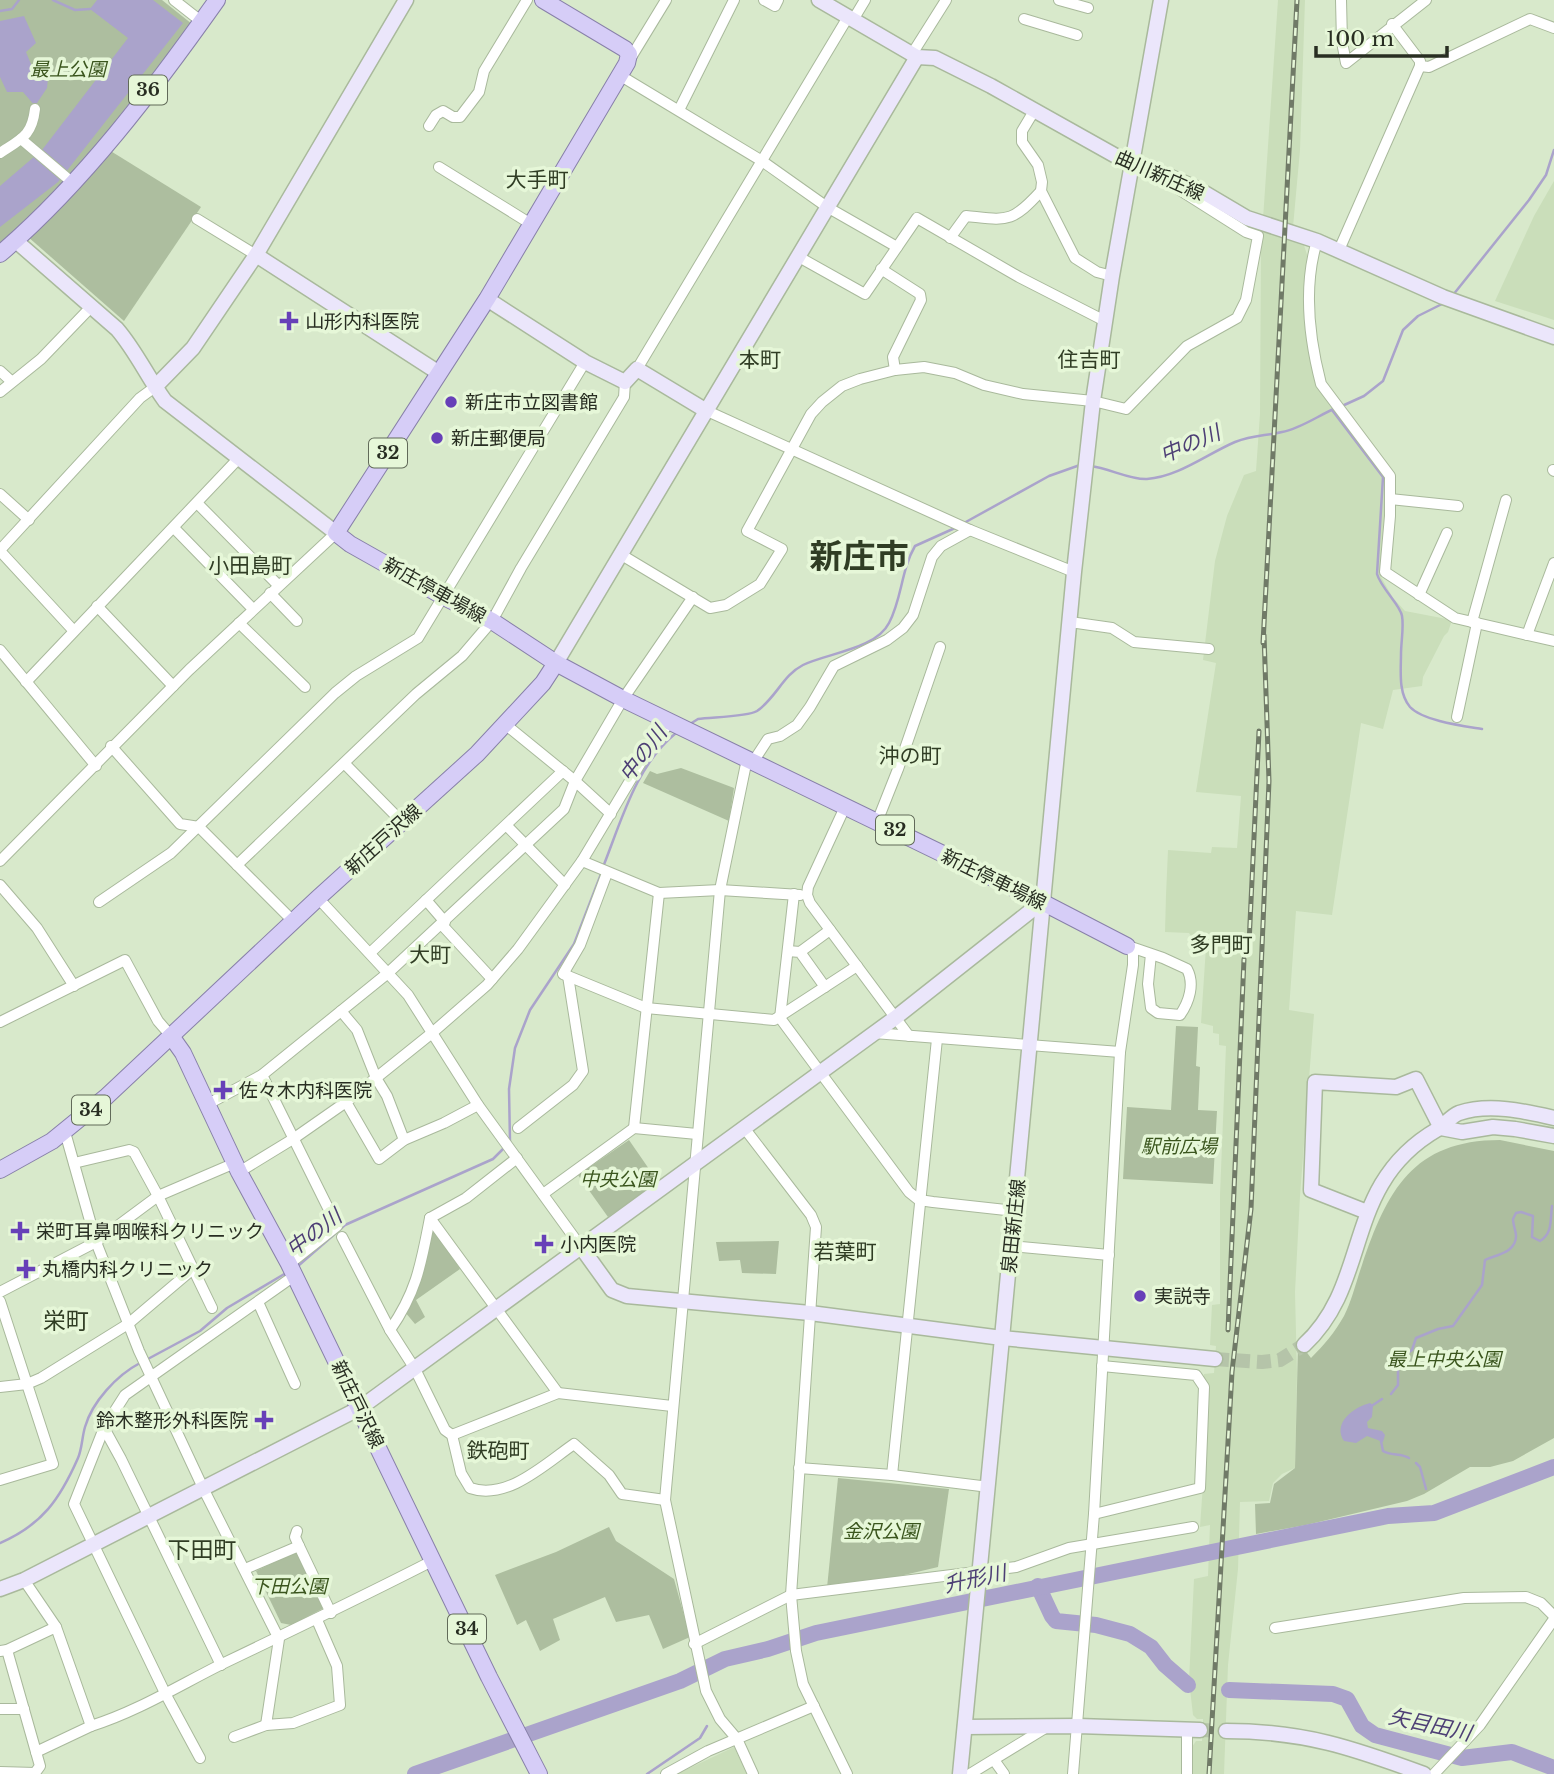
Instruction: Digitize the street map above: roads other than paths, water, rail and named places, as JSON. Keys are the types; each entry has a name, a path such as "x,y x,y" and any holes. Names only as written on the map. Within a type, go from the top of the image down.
{"main road":[{"name":"36","path":"0,254 16,241 95,159 217,0"},
{"path":"543,0 625,49 629,54 624,70"},
{"name":"32","path":"336,533 486,299 624,70"},
{"name":"新庄停車場線","path":"336,533 444,597 492,621 556,663 623,699 1042,902 1127,946"},
{"name":"新庄戸沢線","path":"0,1170 37,1151 65,1132 171,1036 401,821 477,754 543,683 556,663"},
{"name":"新庄戸沢線","path":"171,1036 183,1054 237,1168 360,1408 539,1774"}],"street":[{"path":"174,0 202,22"},
{"path":"73,630 0,551 141,398 193,348 256,255 406,0"},
{"path":"429,126 436,115 443,111 453,117 460,117 466,110 479,92 484,71 527,0"},
{"path":"666,0 624,70 679,110 762,161 827,207 897,247"},
{"path":"679,110 734,0"},
{"path":"764,0 775,6 778,0"},
{"name":"曲川新庄線","path":"819,0 915,55 935,58 1132,165 1167,175 1198,189 1247,218 1317,241 1443,297 1554,337"},
{"path":"237,865 416,694 462,656 492,621 624,397 625,382 638,369 762,161 864,0"},
{"path":"556,663 827,207 946,0"},
{"path":"1059,0 1088,8"},
{"name":"泉田新庄線","path":"960,1774 977,1616 1073,572 1105,321 1148,60 1161,0"},
{"path":"1340,0 1346,63 1392,24 1426,0"},
{"path":"1024,19 1077,34"},
{"path":"1420,66 1429,67 1530,19 1554,28"},
{"path":"1339,250 1420,66 1420,61 1392,24"},
{"path":"0,153 21,139 33,126 35,109"},
{"path":"1034,111 1022,131 1022,142 1038,165 1041,191 1075,258 1097,272 1112,276"},
{"path":"21,139 73,183"},
{"path":"439,167 531,225"},
{"path":"620,554 710,608 717,608 760,584 782,549 747,531 811,414 822,401 842,386 860,379 895,370 923,367 955,373 984,385 1023,394 1093,401 1126,409 1187,346 1237,318 1247,300 1258,236 1246,232 1175,187 1167,175"},
{"path":"950,238 966,216 1005,219 1024,210 1041,191"},
{"path":"797,256 864,294 917,218 1019,277 1105,321"},
{"path":"197,219 439,373"},
{"path":"0,861 96,766 111,746 278,585 336,533 165,401 124,338 92,306 16,241"},
{"path":"1317,241 1312,258 1309,315 1321,384 1390,476 1391,499 1385,572 1455,618 1554,641"},
{"path":"881,269 920,294 921,300 893,357 895,370"},
{"path":"486,299 585,362 625,382"},
{"path":"0,392 40,359 92,306"},
{"path":"99,902 171,853 335,693 356,676 418,638 585,362"},
{"path":"638,369 705,410 790,450 954,523 1073,572"},
{"path":"0,371 11,381"},
{"path":"26,682 237,459"},
{"path":"0,494 29,520"},
{"path":"1391,499 1458,506"},
{"path":"1457,716 1475,622 1506,500"},
{"path":"197,503 278,585"},
{"path":"174,528 253,609"},
{"path":"752,1774 737,1739 720,1719 706,1691 664,1500 720,890 750,760 768,739 780,736 797,725 834,666 887,640 903,628 913,615 932,557 941,546 968,529"},
{"path":"1419,595 1447,533"},
{"path":"1527,635 1554,563"},
{"path":"270,593 296,621"},
{"path":"208,1104 262,1075 341,1011 444,924 564,809 575,781 623,699 693,597"},
{"path":"97,606 173,686"},
{"path":"1070,622 1111,628 1134,642 1209,649"},
{"path":"239,623 305,687"},
{"path":"877,822 940,647"},
{"path":"0,650 96,766"},
{"path":"506,725 611,814"},
{"path":"0,1292 96,1242 158,1196 237,1168 293,1139 346,1102 432,1033 492,979 518,949 582,861 643,759 680,726"},
{"path":"111,746 180,824 199,827 293,921"},
{"path":"345,764 401,821"},
{"path":"370,953 563,771"},
{"path":"845,807 808,887 807,895 810,903 909,1036"},
{"path":"507,826 565,885"},
{"path":"582,861 659,893 720,890 807,895"},
{"path":"603,871 580,945 563,974 646,1008 774,1020 856,966"},
{"path":"0,885 37,928 74,986"},
{"path":"635,1128 659,893"},
{"path":"794,894 780,1017 819,1073 900,1182 919,1200 1015,1211"},
{"path":"318,898 408,995 478,1105 612,1290 627,1296 810,1313 1002,1338 1215,1359"},
{"path":"426,900 492,979"},
{"path":"0,1589 24,1580 204,1490 360,1408 895,1018 1042,902"},
{"path":"788,951 800,952 830,930"},
{"path":"1127,946 1151,954 1187,969 1191,984 1189,997 1180,1015 1158,1013 1151,1008 1148,984 1151,954"},
{"path":"1073,1774 1094,1514 1120,1052 1133,965 1133,953 1127,946"},
{"path":"800,952 825,987"},
{"path":"0,1022 125,960 158,1021 171,1036"},
{"path":"518,1128 573,1084 583,1071 568,976"},
{"path":"341,1011 357,1030 404,1140"},
{"path":"874,1033 1120,1052"},
{"path":"892,1475 937,1039"},
{"path":"200,1758 166,1695 74,1504 104,1428 125,1395 150,1374 258,1302 337,1226 262,1075"},
{"path":"1367,1212 1311,1190 1315,1082 1395,1087 1416,1079 1441,1128"},
{"path":"346,1102 379,1159 404,1140 444,1124 478,1105"},
{"path":"1304,1345 1327,1320 1339,1296 1367,1212 1393,1166 1412,1146 1441,1128 1457,1113 1491,1108 1554,1118"},
{"path":"1441,1128 1462,1132 1493,1127 1554,1136"},
{"path":"543,1194 635,1128 697,1134"},
{"path":"745,1129 811,1215 816,1227 792,1598 796,1651 803,1684 847,1774"},
{"path":"65,1132 96,1242 139,1351 204,1490 279,1639 265,1725"},
{"path":"74,1163 129,1150 134,1152 212,1308"},
{"path":"390,1330 408,1302 418,1278 430,1218 466,1198 514,1154"},
{"path":"430,1218 558,1394"},
{"path":"342,1237 390,1330 415,1369 445,1430 452,1435 461,1473 470,1488 481,1492 507,1488 574,1444 609,1475 622,1494 664,1500"},
{"path":"1011,1246 1110,1255"},
{"path":"0,1387 27,1384 128,1324 193,1269"},
{"path":"0,1301 53,1464 0,1480"},
{"path":"258,1302 295,1384"},
{"path":"1094,1514 1200,1489 1204,1387 1200,1379 1196,1375 1102,1366"},
{"path":"452,1435 558,1394 672,1406"},
{"path":"104,1428 221,1665"},
{"path":"799,1468 892,1475 989,1487"},
{"path":"694,1644 792,1598 1016,1567 1069,1548 1091,1548 1193,1527"},
{"path":"297,1531 295,1537 331,1613"},
{"path":"245,1569 299,1546"},
{"path":"36,1752 166,1695 434,1560"},
{"path":"24,1580 56,1627 91,1726"},
{"path":"1275,1628 1464,1598 1526,1597 1541,1603 1554,1618 1480,1725 1434,1774"},
{"path":"234,1737 265,1725 293,1723 340,1705 337,1666 317,1620"},
{"path":"0,1772 35,1773 40,1766 4,1651 56,1627"},
{"path":"666,1774 708,1751 814,1706"},
{"path":"0,1709 24,1709"},
{"path":"970,1774 1048,1726"},
{"path":"965,1727 1078,1726 1194,1730 1187,1774"},
{"path":"1226,1731 1258,1731 1321,1740 1363,1751 1414,1772"},
{"path":"994,1760 1004,1774"}],"waterway":[{"path":"0,11 12,9 19,0"},
{"path":"53,0 75,10 90,9"},
{"name":"中の川","path":"1453,295 1529,200 1546,175 1554,150"},
{"name":"中の川","path":"1342,406 1364,396 1383,381 1403,330 1418,316 1442,304"},
{"name":"中の川","path":"1090,466 1140,479 1159,477 1181,470 1235,442 1289,430 1336,408"},
{"path":"1332,410 1383,477 1377,574 1402,616 1401,681 1406,701 1424,716 1482,729"},
{"name":"中の川","path":"964,523 1049,476 1080,465"},
{"name":"中の川","path":"690,724 698,719 738,716 757,711 796,669 874,639 883,632 893,614 915,546 955,528"},
{"name":"中の川","path":"603,867 623,813 640,778 650,761 676,733"},
{"name":"中の川","path":"510,1142 509,1089 515,1048 530,1010 574,944 601,874"},
{"name":"中の川","path":"298,1266 345,1225 493,1159 505,1147"},
{"path":"1391,1394 1398,1385 1398,1363 1412,1350 1416,1338 1453,1326 1482,1285 1485,1260 1513,1246 1516,1236 1513,1219 1516,1213 1533,1216 1532,1237 1540,1241 1549,1230 1552,1206"},
{"name":"中の川","path":"146,1360 200,1331 227,1308 286,1273"},
{"name":"中の川","path":"0,1543 27,1528 48,1509 64,1486 78,1458 85,1427 93,1408 114,1382 140,1363"},
{"path":"1370,1407 1382,1399"},
{"path":"1381,1441 1383,1451 1409,1458"},
{"path":"1416,1463 1420,1467 1426,1489"},
{"name":"升形川","path":"415,1774 680,1681 725,1659 768,1649 816,1633 1388,1516 1434,1513 1554,1467"},
{"name":"矢目田川","path":"1038,1586 1056,1621 1096,1625 1130,1634 1151,1647 1165,1665 1188,1685"},
{"name":"矢目田川","path":"1229,1690 1333,1694 1347,1699 1362,1726 1375,1735 1462,1758 1512,1752 1554,1768"},
{"path":"647,1774 700,1738 707,1726"}],"tunnel":[{"path":"1215,1359 1262,1362 1280,1360 1304,1345"},
{"path":"1200,1730 1226,1731"}],"railway":[{"path":"1263,643 1297,0"},
{"path":"1209,1774 1232,1372 1251,1209 1269,781 1264,635"},
{"path":"1249,944 1259,731"},
{"path":"1228,1330 1244,959"}],"place":[{"name":"山形内科医院","path":"289,321"},
{"name":"新庄市立図書館","path":"451,402"},
{"name":"新庄郵便局","path":"437,438"},
{"name":"佐々木内科医院","path":"223,1090"},
{"name":"栄町耳鼻咽喉科クリニック","path":"20,1231"},
{"name":"小内医院","path":"544,1244"},
{"name":"丸橋内科クリニック","path":"26,1269"},
{"name":"実説寺","path":"1140,1296"},
{"name":"鈴木整形外科医院","path":"264,1420"}],"district":[{"name":"大手町","path":"537,180"},
{"name":"本町","path":"760,360"},
{"name":"住吉町","path":"1089,360"},
{"name":"新庄市","path":"859,556"},
{"name":"小田島町","path":"250,566"},
{"name":"沖の町","path":"910,756"},
{"name":"多門町","path":"1221,945"},
{"name":"大町","path":"430,955"},
{"name":"若葉町","path":"845,1252"},
{"name":"栄町","path":"66,1321"},
{"name":"鉄砲町","path":"498,1451"},
{"name":"下田町","path":"202,1550"}],"park label":[{"name":"最上公園","path":"68,69"},
{"name":"駅前広場","path":"1179,1146"},
{"name":"中央公園","path":"618,1179"},
{"name":"最上中央公園","path":"1444,1359"},
{"name":"金沢公園","path":"881,1531"},
{"name":"下田公園","path":"289,1586"}]}
